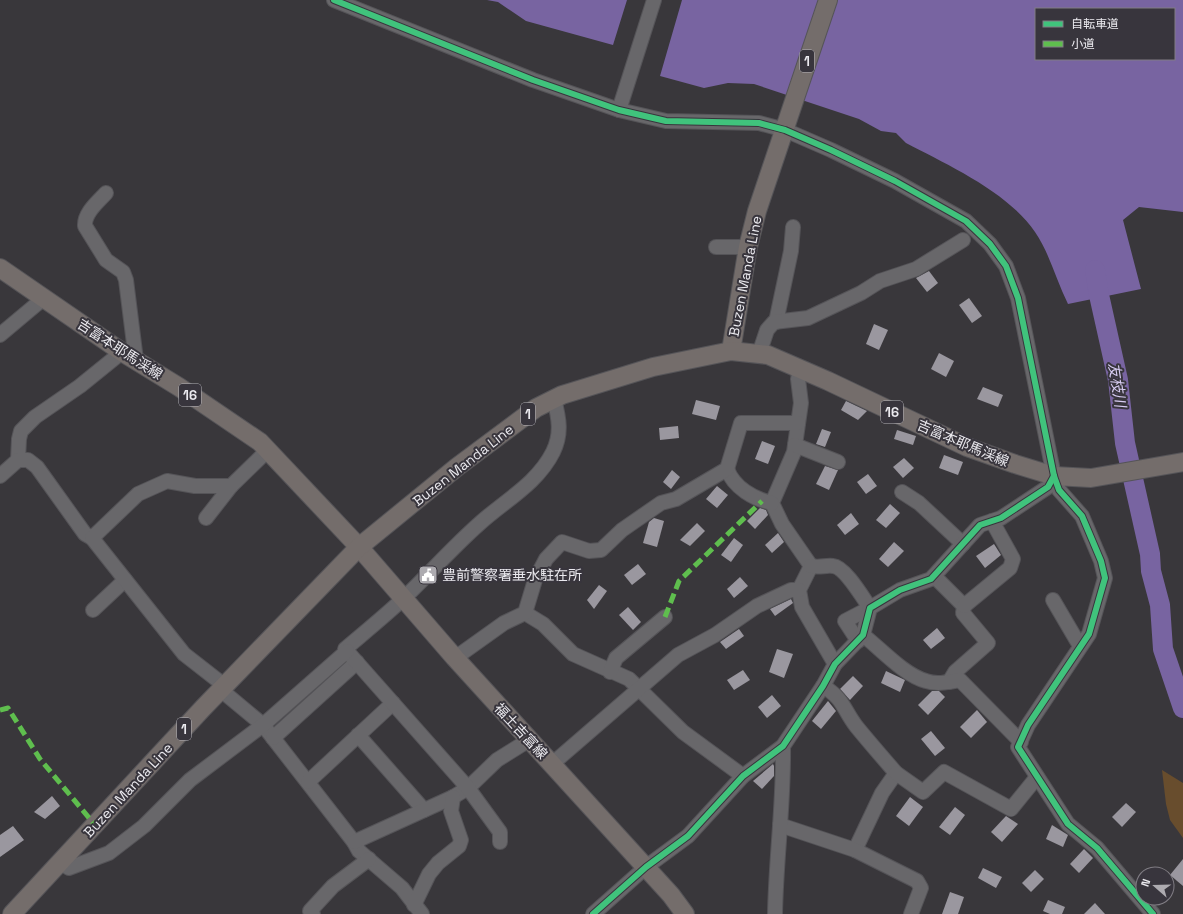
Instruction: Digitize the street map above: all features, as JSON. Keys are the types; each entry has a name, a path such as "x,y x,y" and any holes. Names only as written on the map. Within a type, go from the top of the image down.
{"main road":[{"name":"Buzen Manda Line","path":"12,914 223,688 359,547 456,467 536,408 554,399 653,367 731,350 748,247 757,211 828,0"},
{"name":"吉富本耶馬渓線","path":"0,268 129,356 179,387 247,433 268,450 359,547"},
{"name":"吉富本耶馬渓線","path":"731,350 768,355 967,447 1054,476 1091,478 1183,462"},
{"name":"福土吉富線","path":"359,547 455,658 671,895 685,914"}],"street":[{"path":"334,0 533,80 621,104 666,121 759,122 786,126 895,181 966,221 990,244 1006,266 1018,298 1054,476 1059,490 1082,516 1101,560 1105,578 1089,634 1028,725 1018,746 1036,777 1068,824 1097,848 1153,914"},
{"path":"621,104 654,0"},
{"path":"18,460 21,431 35,417 80,386 129,356 126,280 123,272 106,260 85,226 84,220 106,193"},
{"path":"776,322 791,251 793,227"},
{"path":"759,354 767,330 774,322 808,318 861,293 880,281 916,269 963,240"},
{"path":"716,247 748,247"},
{"path":"0,335 44,298"},
{"path":"800,369 798,379 801,403 794,452 772,503 782,524 811,566 818,568 834,566 843,570 870,608"},
{"path":"61,863 69,868 109,853 144,826 190,780 263,725 347,651 345,649 404,598 478,524 532,480 544,467 553,452 559,435 560,420 554,399"},
{"path":"772,503 758,500 732,480 727,469 741,422 798,423"},
{"path":"795,445 838,462"},
{"path":"206,518 231,486 268,450"},
{"path":"0,476 18,460 28,460 38,467 85,534 92,538 184,654 263,725 354,842 359,851 402,888 418,910"},
{"path":"455,658 504,624 525,613 535,580 546,559 562,542 589,551 601,550 622,530 661,503 676,499 727,469"},
{"path":"1021,742 960,680 938,683 925,681 904,669 861,638 845,621 900,590 931,579 980,525 1001,518 1048,487 1054,476"},
{"path":"92,538 138,494 167,481 195,486 231,486"},
{"path":"902,492 919,503 963,544"},
{"path":"949,682 955,672 988,643 963,613 964,606 1010,568 1013,559 992,521"},
{"path":"811,566 800,590 802,607 835,664"},
{"path":"934,576 964,606"},
{"path":"93,610 125,580"},
{"path":"552,764 678,655 715,635 757,606 791,590 800,590"},
{"path":"1054,600 1080,646"},
{"path":"593,914 646,867 688,836 743,776 783,746 823,686 835,664 861,638 870,608"},
{"path":"525,613 543,624 573,654 610,672 629,679 683,732 743,776"},
{"path":"610,672 616,658 665,617"},
{"path":"347,651 468,788 500,832 500,842"},
{"path":"273,738 357,662"},
{"path":"823,686 834,693 843,703 855,725 896,773 923,792 944,772 1011,809 1036,777"},
{"path":"308,782 393,703"},
{"path":"358,736 424,810"},
{"path":"354,842 453,797 468,788 497,760 529,740"},
{"path":"775,914 784,784 783,746"},
{"path":"855,850 882,793 896,773"},
{"path":"418,910 429,874 438,863 459,846 461,840 451,811 453,797"},
{"path":"780,826 855,850 917,881 921,888 911,914"},
{"path":"313,914 310,911 333,886 369,859"}],"shaded area":[{"path":"487,0 627,0 613,45 526,21 498,2"},
{"path":"682,0 1183,0 1183,212 1139,207 1123,220 1141,289 1068,304 1040,240 1023,218 1009,204 958,170 906,143 896,133 881,131 859,119 754,84 728,83 704,88 660,76"},
{"path":"1162,770 1183,783 1183,838 1170,820 1166,804"}],"building":[{"path":"929,271 938,283 927,292 916,278"},
{"path":"969,298 982,316 972,323 959,305"},
{"path":"874,324 888,330 879,350 866,344"},
{"path":"939,353 954,361 946,377 931,369"},
{"path":"983,387 1003,395 998,407 977,399"},
{"path":"696,400 720,406 716,420 692,414"},
{"path":"846,401 867,411 858,420 841,410"},
{"path":"678,426 679,438 660,440 659,428"},
{"path":"822,429 831,432 825,447 816,444"},
{"path":"897,430 916,436 913,445 894,439"},
{"path":"762,441 775,446 768,464 755,459"},
{"path":"944,455 963,462 958,475 939,468"},
{"path":"904,458 914,468 903,478 893,467"},
{"path":"825,466 838,470 829,490 816,484"},
{"path":"672,470 680,477 671,489 663,482"},
{"path":"868,474 877,486 866,494 857,482"},
{"path":"717,486 728,495 717,508 706,499"},
{"path":"890,504 900,513 886,528 876,520"},
{"path":"760,508 766,510 768,515 755,529 747,521"},
{"path":"851,513 859,524 845,535 837,525"},
{"path":"654,518 664,521 657,547 643,543 649,522"},
{"path":"697,523 705,531 690,546 680,540"},
{"path":"778,533 784,542 772,553 765,545"},
{"path":"734,538 743,545 731,562 721,555"},
{"path":"894,542 904,551 888,567 879,559"},
{"path":"994,544 1001,555 985,568 976,556"},
{"path":"638,564 646,574 632,585 624,575"},
{"path":"740,577 748,586 734,598 727,589"},
{"path":"599,585 607,591 594,609 587,600"},
{"path":"791,599 793,603 775,616 770,609"},
{"path":"628,607 641,622 633,630 619,615"},
{"path":"937,628 945,638 931,649 923,640"},
{"path":"739,629 744,636 726,649 720,642"},
{"path":"777,649 793,654 784,678 769,672"},
{"path":"743,670 750,680 734,690 727,680"},
{"path":"886,671 905,680 900,692 881,683"},
{"path":"853,676 863,686 850,700 840,689"},
{"path":"932,691 939,691 945,697 928,715 918,705"},
{"path":"772,695 781,706 767,718 758,707"},
{"path":"828,701 836,711 821,729 812,721"},
{"path":"977,710 987,722 971,738 960,727"},
{"path":"931,731 945,748 935,756 921,739"},
{"path":"773,764 774,776 762,789 753,781"},
{"path":"52,796 60,806 45,819 34,812"},
{"path":"910,797 923,807 909,826 896,816"},
{"path":"1126,803 1136,812 1122,827 1112,817"},
{"path":"955,807 965,815 950,835 939,827"},
{"path":"1006,816 1018,824 1002,842 991,832"},
{"path":"1052,825 1068,835 1063,847 1046,839"},
{"path":"13,826 24,840 0,857 0,835"},
{"path":"1084,849 1093,858 1079,873 1070,864"},
{"path":"1183,859 1183,886 1175,879 1175,869"},
{"path":"983,868 1002,877 996,888 978,878"},
{"path":"1035,870 1044,879 1031,892 1022,883"},
{"path":"950,892 964,897 958,914 942,914"},
{"path":"1048,900 1065,907 1062,914 1050,914 1043,911"},
{"path":"1095,903 1105,914 1084,914"}],"waterway":[{"name":"友枝川","path":"1095,270 1099,295 1118,380 1125,443 1150,554 1151,571 1160,605 1163,649 1183,708"}],"marked path":[{"path":"665,617 679,581 762,501"},
{"path":"0,710 8,708 40,759 95,825"}],"cycle path":[{"path":"334,0 533,80 619,110 666,121 759,123 785,130 831,150 895,181 966,221 990,244 1006,266 1018,298 1054,476 1059,490 1082,516 1101,561 1105,578 1089,634 1028,725 1018,747 1068,824 1097,848 1153,914"},
{"path":"593,914 646,867 688,836 743,776 783,746 823,686 835,664 863,635 870,608 900,590 931,579 980,525 1001,518 1048,487 1054,476"}],"place":[{"name":"豊前警察署垂水駐在所","path":"428,575"}]}
